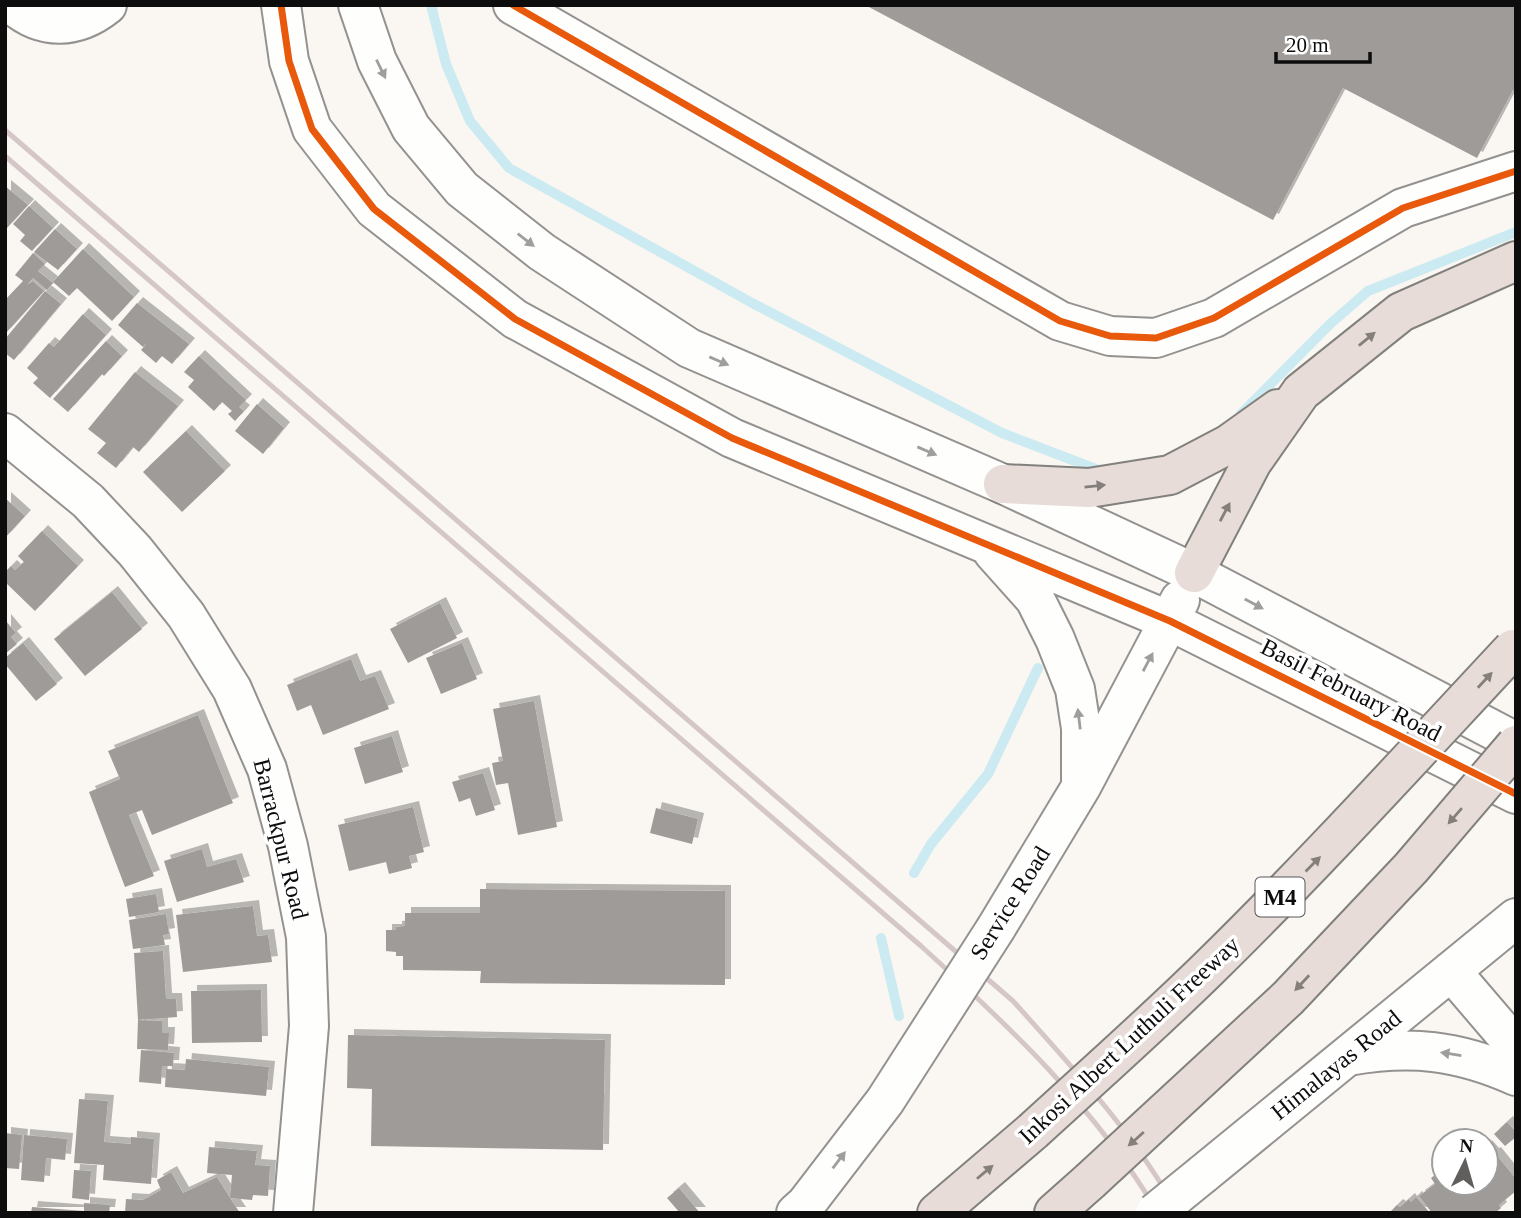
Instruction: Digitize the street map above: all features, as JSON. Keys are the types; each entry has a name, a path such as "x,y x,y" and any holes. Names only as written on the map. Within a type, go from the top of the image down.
{"highway":[{"path":"1003,484 1089,488 1170,475 1229,444 1301,393 1401,312 1516,261"},
{"path":"1194,573 1252,462 1301,393"},
{"name":"Inkosi Albert Luthuli Freeway","path":"937,1213 1138,1037 1228,949 1321,855 1515,647"},
{"path":"1054,1213 1288,998 1411,868 1516,743"}],"street":[{"path":"13,5 39,22 67,24 92,18 107,5"},
{"name":"Basil February Road","path":"281,5 289,61 312,129 374,209 515,319 732,438 1170,621 1513,798"},
{"name":"Basil February Road","path":"358,5 377,61 411,128 462,189 542,252 689,348 1003,484 1194,573 1516,743"},
{"path":"513,5 1060,321 1110,336 1156,338 1214,318 1403,208 1516,171"},
{"name":"Barrackpur Road","path":"5,433 88,501 135,551 186,615 232,689 267,769 288,846 306,937 309,1026 293,1213"},
{"path":"987,545 1035,599 1075,689 1081,728 1081,787"},
{"name":"Service Road","path":"796,1213 806,1204 885,1101 996,928 1081,787 1194,573"},
{"name":"Himalayas Road","path":"1156,1213 1516,918"},
{"path":"1451,971 1516,1047"},
{"path":"1348,1056 1395,1051 1455,1054 1482,1061 1516,1076"}],"building":[{"path":"865,5 1516,5 1516,92 1513,90 1477,158 1343,88 1273,220"},
{"path":"5,186 28,205 7,228 5,226"},
{"path":"29,206 53,228 32,251 20,241 25,235 13,224"},
{"path":"55,229 77,249 58,270 34,252"},
{"path":"83,249 134,297 112,321 77,288 69,296 53,282"},
{"path":"33,253 45,264 38,271 53,283 47,290 33,278 27,285 33,281 44,291 5,334 5,300 23,281 15,275"},
{"path":"45,291 61,304 14,360 5,353 5,339"},
{"path":"137,303 189,344 172,364 162,356 156,363 141,350 148,342 143,347 118,325"},
{"path":"83,314 106,335 50,398 33,383 38,378 27,368 49,343 54,347"},
{"path":"106,341 122,356 68,412 53,399"},
{"path":"199,356 246,400 239,407 244,411 235,421 228,414 232,411 222,402 214,411 188,387 194,380 184,372"},
{"path":"135,372 178,406 139,452 133,447 116,468 97,453 106,443 88,429"},
{"path":"257,404 284,428 263,454 235,431"},
{"path":"186,431 225,471 182,512 143,472"},
{"path":"5,498 25,516 5,538"},
{"path":"42,531 78,566 35,611 5,582 5,572 11,566 15,570 24,562 18,556"},
{"path":"112,592 142,629 85,676 54,639"},
{"path":"440,603 457,638 408,663 390,629"},
{"path":"5,620 16,633 11,637 17,644 5,654"},
{"path":"23,643 57,684 36,701 5,664 5,658"},
{"path":"462,643 477,679 441,694 426,658"},
{"path":"351,659 360,681 375,676 389,709 323,735 311,705 297,711 287,685"},
{"path":"534,701 557,827 518,835 508,783 496,785 492,763 503,761 493,709"},
{"path":"198,715 233,803 152,835 142,810 129,815 154,876 125,887 89,792 120,779 108,751"},
{"path":"392,736 403,772 365,784 354,748"},
{"path":"483,773 495,810 476,816 470,798 459,802 452,782"},
{"path":"413,807 424,852 409,856 412,868 389,874 386,862 349,871 338,825"},
{"path":"656,808 698,819 692,844 650,833"},
{"path":"202,849 207,867 236,859 244,882 177,902 164,861"},
{"path":"480,889 725,891 725,985 480,983 481,971 403,970 403,956 386,951 386,930 405,926 405,913 480,913"},
{"path":"156,894 159,912 129,917 126,899"},
{"path":"253,906 257,936 268,935 272,962 183,972 176,915"},
{"path":"166,914 169,934 163,935 165,945 133,949 129,920"},
{"path":"163,951 166,999 176,999 177,1017 138,1020 134,953"},
{"path":"261,990 262,1042 192,1043 191,991"},
{"path":"138,1020 162,1021 162,1033 169,1033 168,1050 137,1049"},
{"path":"348,1035 605,1040 603,1150 371,1146 372,1089 347,1088"},
{"path":"141,1050 174,1053 173,1066 162,1066 161,1084 139,1082"},
{"path":"186,1059 269,1067 266,1096 165,1087 166,1069 185,1070"},
{"path":"79,1099 108,1101 104,1142 131,1144 131,1137 154,1139 151,1184 103,1180 104,1165 74,1163"},
{"path":"1507,1122 1516,1132 1516,1137 1505,1146 1500,1141 1500,1128"},
{"path":"5,1133 22,1135 19,1169 5,1168"},
{"path":"24,1135 67,1139 65,1160 46,1158 44,1182 21,1180"},
{"path":"209,1147 257,1151 255,1165 270,1166 268,1196 253,1195 252,1200 230,1198 232,1175 207,1173"},
{"path":"1500,1159 1516,1179 1516,1191 1499,1205 1501,1208 1495,1213 1432,1213 1419,1196 1430,1188 1430,1197 1500,1197"},
{"path":"74,1170 91,1171 89,1200 72,1198"},
{"path":"171,1172 183,1193 217,1177 240,1213 125,1213 126,1199 143,1200 161,1190 157,1180"},
{"path":"679,1188 700,1213 680,1213 667,1198"},
{"path":"1416,1197 1430,1213 1389,1213 1397,1205 1400,1207"},
{"path":"84,1203 110,1205 109,1213 31,1213 32,1207 84,1211"}],"waterway":[{"path":"431,5 446,64 470,121 509,168 754,304 1002,433 1101,471"},
{"path":"1241,414 1330,324 1368,291 1516,232"},
{"path":"914,873 931,844 988,774 1038,668"},
{"path":"881,938 899,1016"}],"railway":[{"path":"5,130 1013,1001 1123,1129 1178,1213"},
{"path":"5,156 954,976 1050,1070 1108,1139 1158,1213"}],"cycle path":[{"path":"281,5 289,61 312,129 374,209 515,319 732,438 1170,621 1516,794"},
{"path":"513,5 1060,321 1110,336 1156,338 1214,318 1403,208 1516,171"}]}
